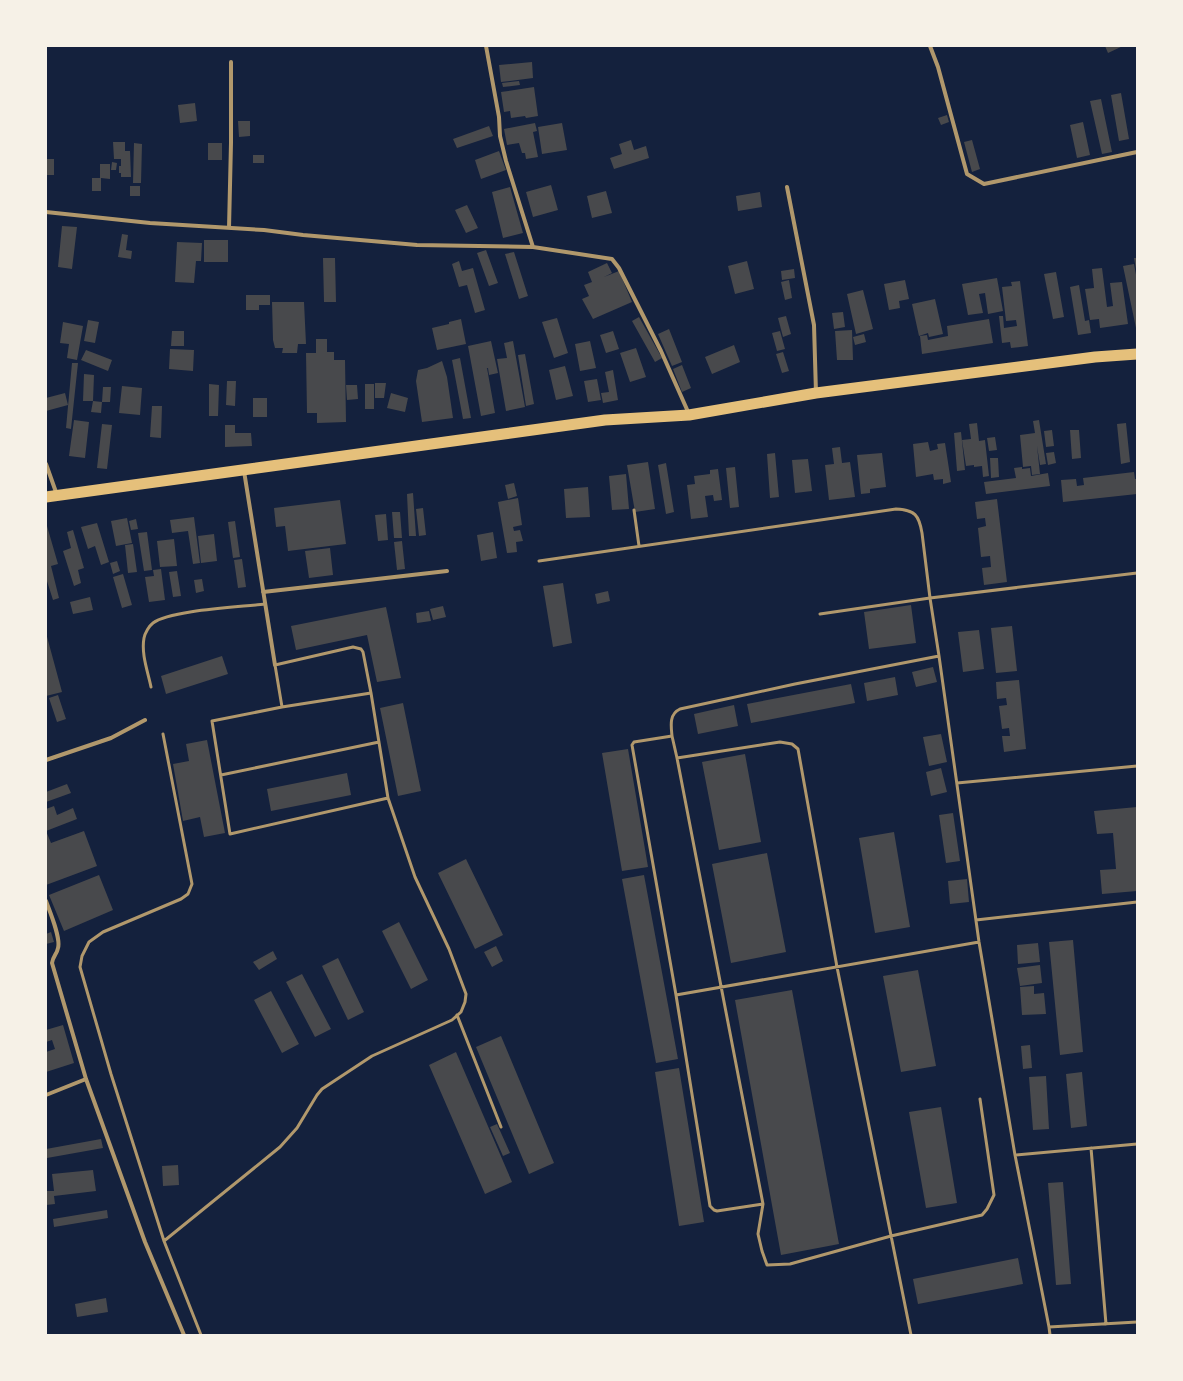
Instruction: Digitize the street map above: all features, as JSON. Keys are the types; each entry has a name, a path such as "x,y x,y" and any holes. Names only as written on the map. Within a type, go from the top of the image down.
{"highway":[{"path":"46,497 244,471 605,420 689,415 816,393 1095,357 1137,354"}],"street":[{"path":"486,46 499,117 501,142 533,247"},
{"path":"930,46 938,67 967,174 984,184 1137,152"},
{"path":"229,228 231,62"},
{"path":"787,187 814,325 816,393"},
{"path":"46,212 150,223 264,230 417,245 533,247 612,259 661,351 689,415"},
{"path":"46,464 57,496"},
{"path":"244,471 275,665"},
{"path":"263,592 448,571"},
{"path":"46,760 111,738 145,720"},
{"path":"46,901 58,934 58,948 52,963 86,1078 144,1242 184,1335"},
{"path":"46,1095 86,1078"}],"lane":[{"path":"539,561 896,509 913,512 921,523 930,598 979,942 1015,1155 1050,1335"},
{"path":"634,510 639,546"},
{"path":"820,614 930,598 1137,573"},
{"path":"151,687 143,649 146,634 153,623 161,618 178,613 265,604"},
{"path":"164,1242 284,1143 297,1128 322,1089 372,1056 452,1020 461,1012 465,1002 466,994 448,949 415,877 388,798 363,652 358,648 353,647 275,665 282,707"},
{"path":"939,656 795,684 676,710 671,721 672,736 763,1204 758,1234 767,1265 790,1264 891,1236 982,1215 987,1210 994,1195 980,1099"},
{"path":"371,693 282,707 212,721 230,834 388,798"},
{"path":"163,734 192,884 188,894 181,900 103,932 94,938 82,956 80,967 111,1074 164,1242 201,1335"},
{"path":"672,736 634,742 632,745 676,995 710,1206 717,1211 763,1204"},
{"path":"221,775 379,742"},
{"path":"677,758 780,742 792,744 798,748 836,967 911,1335"},
{"path":"957,783 1137,766"},
{"path":"976,920 1137,902"},
{"path":"676,995 979,942"},
{"path":"457,1015 501,1127"},
{"path":"1015,1155 1137,1144"},
{"path":"1091,1148 1106,1324"},
{"path":"1049,1327 1137,1322"}],"building":[{"path":"1105,46 1123,46 1108,53"},
{"path":"532,62 533,78 501,82 499,65"},
{"path":"519,81 520,85 503,87 502,83"},
{"path":"534,87 538,116 511,118 510,111 504,112 501,92"},
{"path":"1121,93 1129,139 1119,141 1111,95"},
{"path":"1101,99 1112,152 1102,154 1090,101"},
{"path":"195,103 197,121 180,123 178,105"},
{"path":"947,115 949,122 941,125 938,118"},
{"path":"238,121 250,121 250,136 239,137"},
{"path":"1083,122 1090,155 1077,158 1070,125"},
{"path":"535,123 537,131 533,132 538,157 526,159 525,153 522,153 519,143 507,145 504,129"},
{"path":"562,123 567,150 542,154 538,127"},
{"path":"489,126 493,136 457,148 453,139"},
{"path":"631,140 634,150 646,146 649,158 614,169 610,158 622,154 619,144"},
{"path":"972,140 980,169 972,172 964,142"},
{"path":"113,142 125,142 125,151 130,151 131,177 121,177 121,173 119,173 119,166 121,166 121,159 114,159"},
{"path":"134,143 142,144 141,183 133,183"},
{"path":"208,143 222,143 222,160 208,160"},
{"path":"499,151 506,170 481,179 475,160"},
{"path":"253,155 264,155 264,163 253,163"},
{"path":"46,159 54,159 54,175 46,175"},
{"path":"112,162 117,163 116,170 111,170"},
{"path":"100,164 110,164 110,179 101,178 101,191 92,191 92,178 100,178"},
{"path":"551,185 558,210 533,217 526,192"},
{"path":"130,186 140,186 140,196 130,196"},
{"path":"510,187 523,233 503,238 492,192"},
{"path":"606,191 612,213 592,218 587,196"},
{"path":"760,192 762,207 738,211 736,196"},
{"path":"467,205 478,228 466,233 455,210"},
{"path":"62,226 77,227 72,269 58,267"},
{"path":"122,234 128,235 126,250 132,251 131,259 118,257"},
{"path":"204,240 228,240 228,262 204,262"},
{"path":"177,242 202,243 201,261 196,261 194,283 175,282"},
{"path":"486,250 498,283 489,286 477,253"},
{"path":"514,252 528,296 519,299 505,254"},
{"path":"323,258 335,258 336,302 324,302"},
{"path":"1134,258 1137,258 1137,269 1136,269"},
{"path":"459,261 462,271 473,268 485,310 475,313 467,285 459,287 452,264"},
{"path":"747,261 754,289 735,294 728,266"},
{"path":"607,263 612,273 604,277 619,271 632,302 593,319 582,299 589,296 584,285 592,282 588,272"},
{"path":"1134,264 1137,280 1137,328 1123,266"},
{"path":"1102,268 1107,307 1113,306 1110,283 1122,282 1128,324 1100,328 1099,319 1090,320 1085,289 1094,288 1092,269"},
{"path":"794,269 795,278 782,280 781,271"},
{"path":"1056,272 1064,317 1053,319 1044,274"},
{"path":"997,278 1003,311 988,314 985,293 979,294 983,313 968,315 962,284"},
{"path":"789,280 792,298 785,300 781,282"},
{"path":"905,280 909,299 899,301 900,308 889,310 884,284"},
{"path":"1020,281 1028,346 1011,348 1010,342 1002,343 999,316 1003,316 1004,328 1017,326 1016,320 1006,321 1002,287 1012,286 1011,282"},
{"path":"1079,285 1085,321 1089,320 1091,333 1078,335 1070,287"},
{"path":"863,290 873,329 856,334 847,294"},
{"path":"246,295 270,295 270,305 259,305 259,310 246,310"},
{"path":"935,299 943,334 929,337 928,333 919,336 912,304"},
{"path":"272,302 304,302 306,344 298,344 297,353 282,353 283,348 275,348 273,340"},
{"path":"843,312 845,327 834,329 832,313"},
{"path":"786,316 791,334 783,337 778,318"},
{"path":"639,317 662,358 655,362 632,321"},
{"path":"557,318 568,353 554,358 542,322"},
{"path":"461,319 466,344 437,350 432,328 449,324 449,322"},
{"path":"989,319 993,343 922,354 920,336 927,335 928,340 948,336 947,326"},
{"path":"88,320 99,322 95,343 84,341"},
{"path":"63,322 83,326 77,360 67,358 69,344 60,343"},
{"path":"669,329 682,362 672,366 658,334"},
{"path":"852,330 853,360 837,360 835,331"},
{"path":"172,331 184,331 184,346 171,346"},
{"path":"613,331 619,349 606,353 600,335"},
{"path":"780,331 785,349 777,351 772,333"},
{"path":"864,334 866,342 855,345 853,337"},
{"path":"316,339 327,339 327,352 334,352 334,360 345,360 346,422 317,423 317,413 307,413 306,353 316,353"},
{"path":"491,341 498,373 489,375 487,368 495,413 481,416 468,346"},
{"path":"513,341 525,407 506,411 497,359 507,358 504,343"},
{"path":"590,341 596,368 580,371 575,344"},
{"path":"734,345 740,362 712,374 705,357"},
{"path":"636,348 646,377 630,382 620,353"},
{"path":"170,349 194,350 193,371 169,369"},
{"path":"86,350 112,360 108,371 81,360"},
{"path":"783,352 789,371 782,373 776,354"},
{"path":"525,354 534,404 526,406 518,355"},
{"path":"460,358 471,418 463,419 452,360"},
{"path":"442,361 447,377 453,418 422,422 416,381 418,370 427,368"},
{"path":"72,363 78,363 71,429 66,428"},
{"path":"682,365 691,388 682,392 673,369"},
{"path":"565,366 573,396 556,400 549,370"},
{"path":"613,370 618,400 603,403 601,393 609,392 605,372"},
{"path":"84,374 94,375 93,401 83,401"},
{"path":"597,379 601,400 588,402 584,381"},
{"path":"227,381 236,381 235,406 226,405"},
{"path":"375,383 386,383 384,398 375,398"},
{"path":"209,384 219,385 218,416 209,416"},
{"path":"365,384 374,384 374,409 365,409"},
{"path":"346,385 357,385 358,399 347,400"},
{"path":"122,386 142,388 140,415 119,413"},
{"path":"103,387 111,387 110,402 102,402"},
{"path":"65,393 68,405 46,411 46,398"},
{"path":"391,393 408,398 405,412 387,408"},
{"path":"253,398 267,398 267,417 253,417"},
{"path":"93,401 102,402 101,413 91,412"},
{"path":"152,406 162,406 161,438 150,437"},
{"path":"74,420 89,422 85,458 69,456"},
{"path":"1039,420 1046,464 1040,465 1037,446 1040,474 1032,475 1031,466 1023,467 1020,435 1035,433 1033,421"},
{"path":"977,423 979,441 985,440 989,476 983,477 982,466 966,466 962,440 971,439 969,424"},
{"path":"1126,423 1130,462 1121,464 1117,424"},
{"path":"102,424 112,425 107,469 97,468"},
{"path":"225,425 235,425 235,433 251,433 252,446 225,447"},
{"path":"1052,430 1054,446 1046,447 1044,431"},
{"path":"1070,430 1079,430 1081,458 1072,459"},
{"path":"961,432 965,470 957,471 954,433"},
{"path":"995,437 997,450 989,451 987,438"},
{"path":"928,442 930,451 938,449 937,444 945,443 951,482 943,484 943,479 934,480 933,474 916,477 913,444"},
{"path":"840,447 842,463 850,462 855,497 829,500 825,465 834,464 832,448"},
{"path":"1054,452 1056,463 1048,465 1046,453"},
{"path":"775,453 779,497 770,498 767,454"},
{"path":"882,453 886,487 870,489 870,493 861,494 857,455"},
{"path":"990,458 998,458 999,477 991,478"},
{"path":"808,459 812,491 795,493 792,460"},
{"path":"648,462 655,509 635,512 627,465"},
{"path":"666,463 674,512 666,514 658,465"},
{"path":"735,467 739,507 730,508 726,468"},
{"path":"1022,467 1022,469 1030,468 1031,476 1048,473 1050,486 986,494 984,482 1016,478 1014,468"},
{"path":"718,469 722,500 714,501 713,495 705,496 708,517 691,519 687,485 695,484 694,476 710,474 710,470"},
{"path":"1134,472 1135,479 1137,479 1137,494 1063,502 1061,480 1076,479 1077,486 1084,485 1083,478"},
{"path":"626,474 629,509 612,510 609,476"},
{"path":"514,483 517,496 508,499 505,485"},
{"path":"588,487 590,517 566,518 564,489"},
{"path":"413,493 416,536 409,536 407,494"},
{"path":"518,498 522,525 513,527 514,531 520,530 523,541 516,542 517,552 507,553 498,502"},
{"path":"997,499 1007,582 984,585 982,568 991,567 990,556 981,557 978,528 986,526 985,518 977,519 975,502"},
{"path":"340,500 346,544 288,551 285,526 276,527 274,508"},
{"path":"423,508 426,535 419,536 416,509"},
{"path":"392,512 400,512 402,538 394,538"},
{"path":"386,514 388,540 378,541 375,515"},
{"path":"194,517 200,563 193,564 188,531 172,533 170,520"},
{"path":"127,518 132,543 116,546 111,521"},
{"path":"136,519 138,529 131,530 129,521"},
{"path":"235,521 240,557 233,558 228,522"},
{"path":"97,523 109,562 101,565 95,546 88,549 81,527"},
{"path":"47,526 58,564 51,566 59,598 53,600 46,578"},
{"path":"73,530 84,568 78,570 81,583 74,586 63,551 71,548 67,532"},
{"path":"147,532 152,570 144,571 138,533"},
{"path":"493,532 497,558 481,561 477,535"},
{"path":"214,534 217,561 201,563 198,536"},
{"path":"174,539 177,566 160,567 157,541"},
{"path":"402,541 405,569 397,570 394,542"},
{"path":"133,544 137,572 128,573 125,545"},
{"path":"330,548 333,575 309,578 305,551"},
{"path":"242,559 246,587 238,588 234,560"},
{"path":"117,561 120,571 113,574 110,563"},
{"path":"161,569 165,600 149,602 145,577 154,576 153,570"},
{"path":"177,571 181,596 173,597 169,572"},
{"path":"123,574 132,605 122,608 113,577"},
{"path":"202,579 204,591 196,593 194,580"},
{"path":"563,583 572,643 553,647 543,586"},
{"path":"608,591 610,601 597,604 595,594"},
{"path":"90,597 93,610 73,614 70,602"},
{"path":"911,605 916,643 869,649 864,612"},
{"path":"443,606 446,617 433,620 430,609"},
{"path":"386,607 401,678 377,682 367,635 296,650 291,626"},
{"path":"429,611 431,621 417,623 416,613"},
{"path":"1012,626 1017,671 996,673 991,628"},
{"path":"979,630 984,669 963,672 958,632"},
{"path":"46,633 62,692 46,696"},
{"path":"222,656 228,674 166,694 161,676"},
{"path":"933,667 937,682 916,687 912,672"},
{"path":"895,677 898,695 867,701 864,683"},
{"path":"1019,680 1026,749 1004,752 1002,736 1010,736 1009,728 1002,729 999,706 1007,705 1006,698 997,699 996,682"},
{"path":"851,684 855,703 751,723 747,704"},
{"path":"58,695 66,719 57,722 49,698"},
{"path":"403,703 421,791 398,796 380,708"},
{"path":"734,705 738,726 698,734 694,714"},
{"path":"941,734 947,762 929,766 923,737"},
{"path":"207,740 225,833 204,837 200,817 183,821 173,764 189,761 186,744"},
{"path":"628,749 648,867 622,871 602,753"},
{"path":"745,754 761,842 719,850 702,762"},
{"path":"941,768 947,792 931,796 926,772"},
{"path":"347,773 351,795 271,811 267,789"},
{"path":"67,784 71,793 46,802 46,792"},
{"path":"54,806 57,815 73,808 77,819 46,831 46,809"},
{"path":"1137,807 1137,891 1102,894 1100,870 1116,869 1113,833 1097,834 1094,811"},
{"path":"953,813 960,861 946,863 939,815"},
{"path":"46,831 51,843 84,831 97,866 46,885"},
{"path":"894,832 910,927 875,933 859,838"},
{"path":"767,853 786,952 731,963 712,864"},
{"path":"466,859 503,935 475,949 438,873"},
{"path":"99,875 113,910 64,931 49,895"},
{"path":"644,875 678,1059 656,1063 622,879"},
{"path":"967,879 969,902 950,904 948,881"},
{"path":"399,922 428,980 411,989 382,931"},
{"path":"51,932 54,942 46,944 46,934"},
{"path":"1073,940 1083,1052 1060,1055 1049,942"},
{"path":"1038,943 1040,962 1018,964 1017,945"},
{"path":"496,946 503,961 492,967 484,952"},
{"path":"273,951 277,959 259,970 253,962"},
{"path":"338,958 364,1012 348,1020 322,966"},
{"path":"1040,965 1042,983 1020,986 1017,968"},
{"path":"918,970 936,1066 901,1072 883,976"},
{"path":"302,974 331,1029 315,1037 286,982"},
{"path":"1034,986 1034,994 1044,993 1046,1014 1022,1015 1020,987"},
{"path":"792,990 839,1244 781,1255 735,1000"},
{"path":"271,991 299,1044 282,1053 254,1000"},
{"path":"63,1025 74,1063 46,1072 46,1052 55,1049 52,1040 46,1042 46,1030"},
{"path":"501,1036 554,1163 529,1174 476,1047"},
{"path":"1030,1045 1032,1068 1023,1069 1021,1046"},
{"path":"456,1052 512,1182 485,1194 429,1065"},
{"path":"679,1068 704,1222 679,1226 655,1072"},
{"path":"1082,1072 1087,1126 1071,1128 1066,1074"},
{"path":"1046,1076 1049,1129 1033,1130 1029,1077"},
{"path":"941,1107 957,1203 926,1208 909,1112"},
{"path":"497,1124 510,1153 503,1156 490,1127"},
{"path":"101,1139 103,1148 47,1158 46,1149"},
{"path":"178,1165 179,1185 163,1186 162,1166"},
{"path":"93,1170 96,1191 54,1196 55,1204 46,1205 46,1191 54,1191 52,1174"},
{"path":"1063,1182 1071,1284 1056,1285 1048,1183"},
{"path":"107,1210 108,1218 54,1227 53,1219"},
{"path":"1018,1258 1023,1284 918,1304 913,1279"},
{"path":"106,1298 108,1312 77,1317 75,1304"}]}
